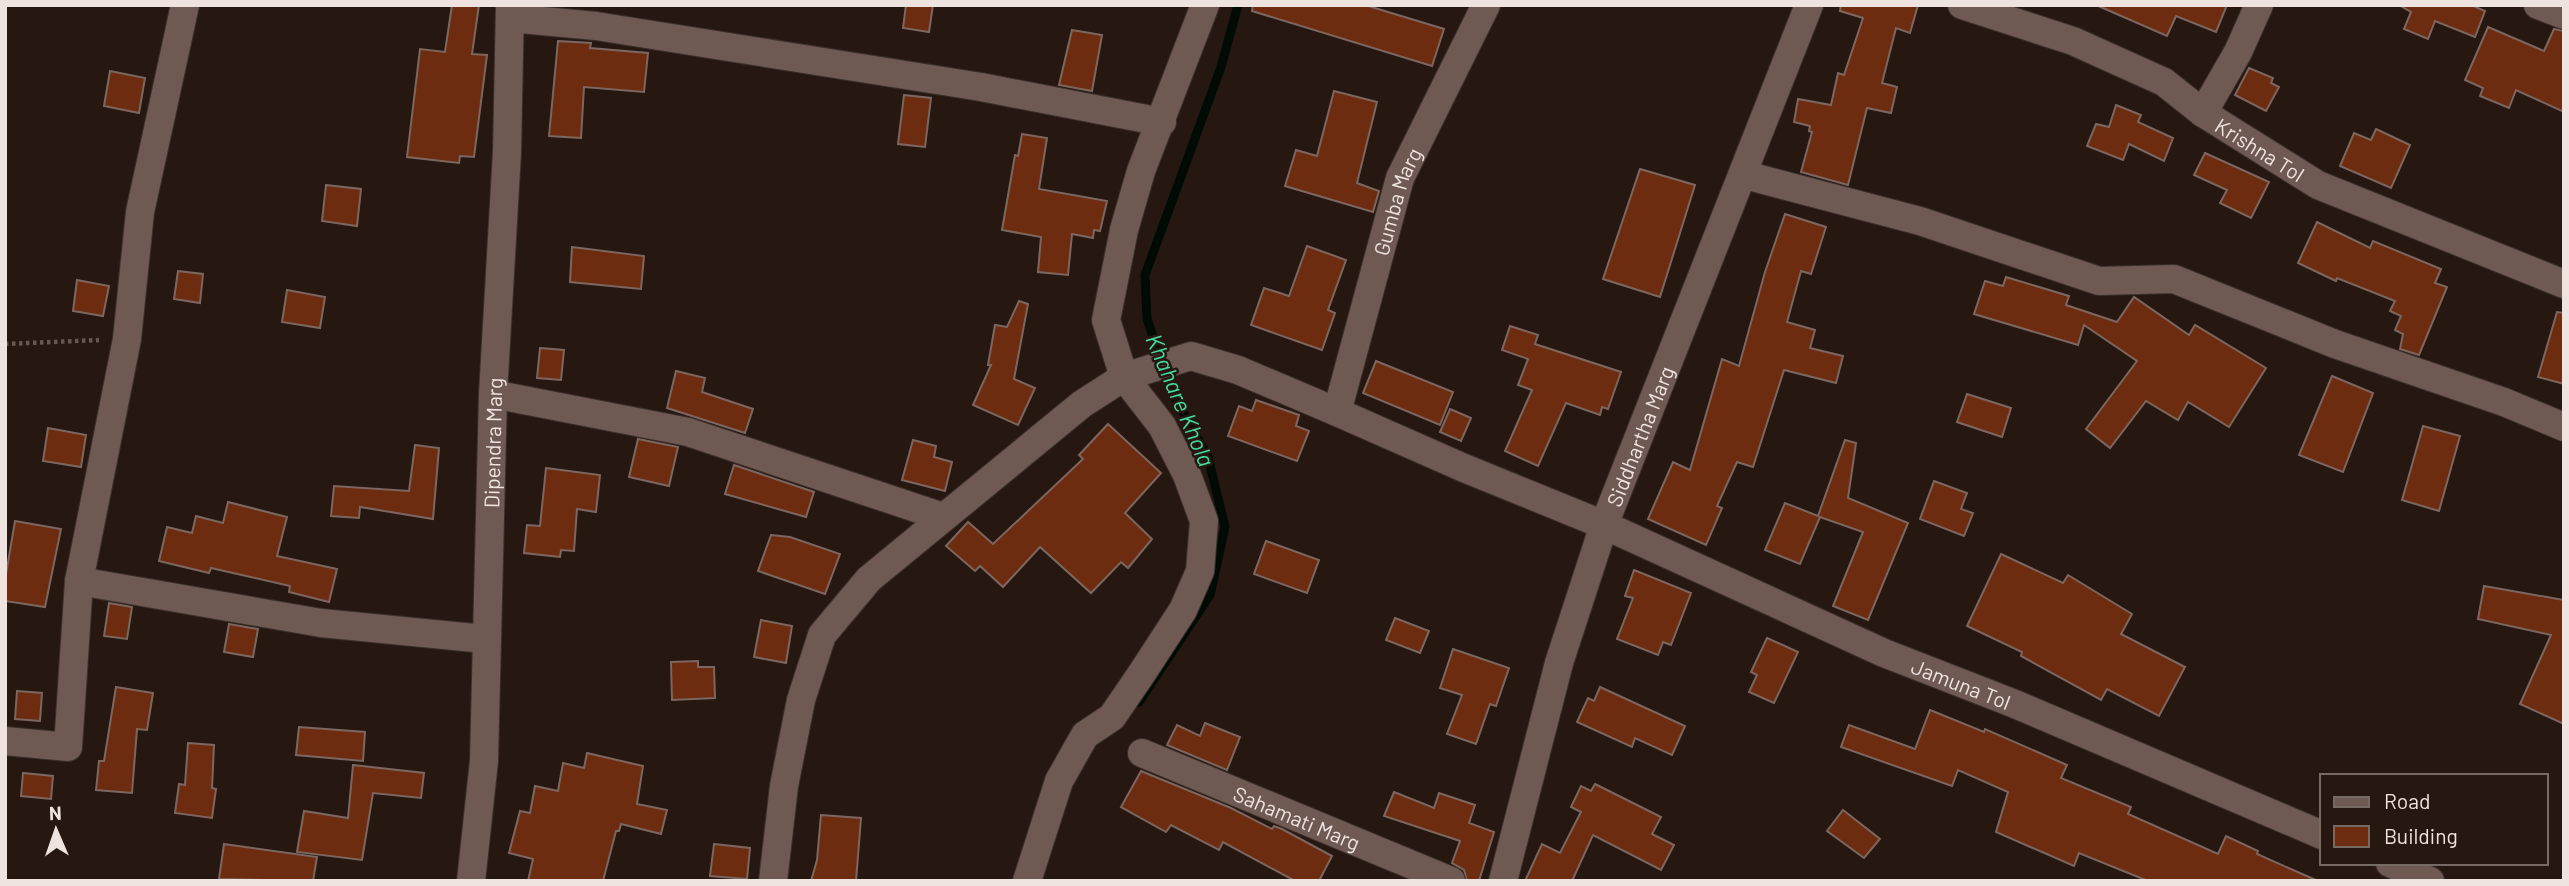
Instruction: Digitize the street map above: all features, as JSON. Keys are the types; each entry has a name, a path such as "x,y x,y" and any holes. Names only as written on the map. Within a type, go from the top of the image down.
{"street":[{"path":"5,741 68,747 79,580 127,339 140,212 185,5"},
{"path":"1027,881 1059,781 1085,735 1112,717 1142,673 1183,610 1200,571 1205,521 1188,475 1106,320 1124,230 1141,171 1163,122 1205,5"},
{"name":"Gumba Marg","path":"1337,412 1400,177 1486,5"},
{"name":"Siddhartha Marg","path":"1503,881 1559,663 1604,525 1745,175 1809,5"},
{"name":"Krishna Tol","path":"1962,5 2073,41 2164,82 2203,113 2318,185 2564,284"},
{"path":"2203,113 2238,52 2259,5"},
{"path":"2538,5 2564,15"},
{"path":"510,11 968,85 1163,122"},
{"name":"Dipendra Marg","path":"471,881 484,761 493,394 507,152 510,11"},
{"path":"1745,175 1920,221 2099,281 2174,279 2335,344 2504,402 2564,426"},
{"name":"Jamuna Tol","path":"1133,374 1191,356 1238,370 1464,468 1604,525 1884,653 2015,704 2320,834"},
{"path":"773,881 784,786 801,701 822,635 869,579 1082,404 1133,374"},
{"path":"493,394 688,432 943,517"},
{"path":"79,580 321,624 485,639"},
{"name":"Sahamati Marg","path":"1142,753 1451,881"},
{"path":"2394,865 2430,881"}],"path":[{"path":"5,344 127,339"}],"building":[{"path":"452,5 479,5 472,54 487,55 474,157 460,156 459,163 407,157 420,49 445,52"},
{"path":"906,5 933,5 929,32 903,28"},
{"path":"1253,5 1365,5 1444,29 1432,66 1252,11"},
{"path":"1841,5 1918,5 1910,33 1896,28 1882,83 1897,87 1891,113 1867,108 1848,185 1801,172 1812,132 1809,131 1810,126 1794,122 1798,99 1831,105 1838,73 1844,75 1863,18 1840,11"},
{"path":"2096,5 2227,5 2216,32 2176,16 2167,36"},
{"path":"2399,5 2471,5 2485,11 2475,37 2435,21 2428,39 2404,29 2411,12"},
{"path":"2488,27 2544,51 2554,29 2564,31 2564,112 2516,90 2509,108 2480,96 2483,88 2465,80"},
{"path":"1072,30 1102,35 1092,91 1059,85"},
{"path":"558,41 591,43 590,48 648,53 644,92 584,87 581,138 549,136"},
{"path":"2249,68 2273,78 2271,83 2279,87 2266,111 2235,95"},
{"path":"110,71 145,78 139,113 104,106"},
{"path":"1334,91 1377,102 1357,183 1379,191 1373,212 1285,186 1296,150 1317,156"},
{"path":"904,95 931,98 925,147 898,144"},
{"path":"2116,105 2141,115 2138,122 2173,138 2164,161 2129,144 2123,160 2087,146 2096,124 2109,127"},
{"path":"2376,129 2410,145 2391,188 2340,166 2354,133 2371,140"},
{"path":"1022,134 1047,138 1039,189 1107,201 1100,231 1094,230 1093,238 1072,234 1068,275 1038,272 1041,237 1002,230 1015,155 1018,156"},
{"path":"2205,153 2269,182 2251,218 2220,203 2227,190 2194,175"},
{"path":"1640,169 1695,185 1660,297 1603,279"},
{"path":"326,185 361,189 357,226 322,221"},
{"path":"1785,214 1826,227 1811,274 1801,271 1787,322 1815,330 1810,348 1843,356 1836,383 1784,370 1753,467 1737,462 1717,506 1722,508 1706,545 1648,519 1673,462 1690,470 1722,359 1739,366 1765,272"},
{"path":"2317,222 2370,248 2373,241 2441,269 2435,283 2447,287 2419,355 2400,349 2403,334 2395,330 2401,316 2390,311 2395,301 2337,278 2336,281 2298,263"},
{"path":"1307,246 1346,260 1328,310 1335,313 1322,350 1251,325 1264,288 1289,296"},
{"path":"572,247 644,256 641,289 570,282"},
{"path":"178,271 203,274 200,303 174,299"},
{"path":"2006,277 2069,296 2066,305 2117,322 2134,297 2189,335 2195,325 2266,368 2229,427 2188,402 2178,420 2146,401 2110,448 2086,429 2137,361 2084,325 2078,345 1974,314 1985,281 2003,286"},
{"path":"77,280 109,286 103,316 73,311"},
{"path":"287,290 325,297 320,328 282,322"},
{"path":"1019,301 1028,304 1014,379 1035,388 1018,425 973,405 991,365 988,365 995,325 1007,327"},
{"path":"2557,312 2564,313 2564,384 2538,377"},
{"path":"1510,326 1538,335 1535,344 1621,372 1608,409 1602,407 1600,415 1566,403 1538,466 1505,451 1532,390 1518,385 1528,359 1502,350"},
{"path":"540,348 564,350 561,380 537,378"},
{"path":"1376,361 1453,392 1440,425 1363,393"},
{"path":"676,371 705,378 702,392 753,409 745,433 667,408"},
{"path":"2332,376 2373,393 2343,472 2299,455"},
{"path":"1967,394 2011,408 2002,437 1957,422"},
{"path":"1256,400 1299,415 1296,426 1309,431 1297,461 1228,436 1239,406 1252,411"},
{"path":"1450,409 1471,418 1461,441 1440,432"},
{"path":"1108,424 1161,473 1125,513 1152,539 1128,568 1121,562 1091,593 1040,547 1003,587 980,566 975,571 946,546 968,522 993,544 1083,459 1079,455"},
{"path":"2423,426 2460,436 2439,511 2402,500"},
{"path":"48,428 86,435 81,467 43,461"},
{"path":"638,439 678,447 669,486 629,477"},
{"path":"913,440 936,446 934,457 952,462 945,491 902,480"},
{"path":"1845,440 1856,443 1848,498 1908,523 1868,620 1833,606 1863,532 1820,517 1800,564 1765,550 1785,503 1818,516"},
{"path":"415,445 439,448 433,519 360,507 359,518 331,516 334,486 409,491"},
{"path":"734,465 814,492 806,517 725,494"},
{"path":"546,468 600,475 596,512 577,509 574,551 561,550 560,557 524,553 527,525 540,526"},
{"path":"1934,481 1967,493 1961,509 1973,513 1964,536 1920,519"},
{"path":"228,502 287,517 277,556 337,569 329,602 289,592 290,586 211,568 209,573 159,561 167,527 192,533 196,516 223,523"},
{"path":"15,521 61,529 45,607 5,601 5,580"},
{"path":"771,535 790,537 840,554 825,594 758,571"},
{"path":"1266,541 1319,560 1307,593 1254,574"},
{"path":"2001,554 2063,583 2068,575 2132,614 2121,634 2185,667 2159,716 2107,689 2101,700 2021,656 2022,652 1967,626"},
{"path":"1634,570 1691,593 1671,645 1663,642 1658,655 1617,639 1633,598 1625,596"},
{"path":"2484,586 2564,600 2564,724 2520,704 2551,635 2478,619"},
{"path":"109,603 132,607 127,639 104,636"},
{"path":"1395,618 1429,631 1420,653 1386,640"},
{"path":"761,620 792,626 786,663 754,657"},
{"path":"229,624 258,629 253,657 224,652"},
{"path":"1767,638 1798,652 1774,703 1749,692 1757,675 1751,672"},
{"path":"1453,649 1509,668 1496,706 1490,704 1476,744 1447,734 1462,695 1440,688"},
{"path":"698,661 698,667 714,667 715,698 672,700 671,662"},
{"path":"116,687 153,693 147,730 137,729 132,793 96,790 99,761 104,761"},
{"path":"1600,687 1685,726 1672,755 1635,738 1632,747 1577,722 1588,698 1594,701"},
{"path":"17,691 42,693 40,721 15,719"},
{"path":"1930,710 1984,732 1985,729 2067,765 2061,778 2131,807 2128,814 2218,854 2226,836 2258,851 2257,854 2318,881 2148,881 2079,853 2074,866 1996,832 2008,792 1958,770 1952,786 1841,747 1849,725 1915,749"},
{"path":"1205,723 1240,737 1227,770 1167,745 1177,725 1200,736"},
{"path":"299,727 365,732 363,761 296,755"},
{"path":"188,743 214,745 212,788 216,789 212,818 175,813 179,784 185,785"},
{"path":"587,753 643,766 637,804 667,810 661,834 621,824 619,831 616,831 603,881 528,881 533,859 509,853 520,811 530,813 535,786 558,791 563,763 584,768"},
{"path":"353,765 424,773 421,798 373,793 362,860 297,852 304,811 348,818"},
{"path":"1141,771 1231,808 1272,829 1274,826 1282,829 1332,856 1319,881 1295,881 1223,842 1219,850 1171,825 1166,832 1121,807"},
{"path":"23,773 53,776 51,799 21,796"},
{"path":"1595,784 1661,817 1652,834 1674,845 1661,870 1593,835 1572,881 1525,881 1542,844 1560,853 1581,812 1571,807 1581,786 1591,791"},
{"path":"1394,792 1434,808 1439,793 1475,805 1469,823 1494,832 1479,881 1467,881 1464,870 1452,863 1460,841 1384,816"},
{"path":"1843,810 1880,839 1864,858 1827,831"},
{"path":"821,815 861,818 856,881 811,881 817,860"},
{"path":"224,844 317,857 313,881 219,879"},
{"path":"714,844 750,848 747,879 710,876"}],"waterway":[{"name":"Khahare Khola","path":"1139,702 1210,595 1225,527 1208,457 1172,392 1147,319 1145,275 1221,67 1238,5"}]}
